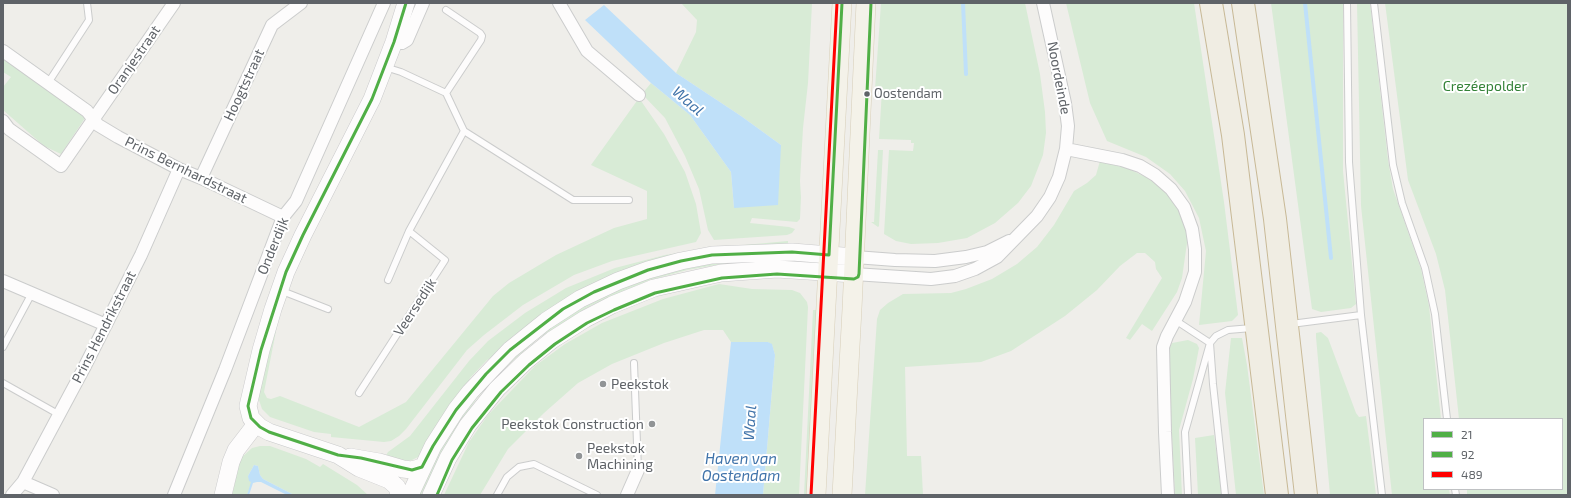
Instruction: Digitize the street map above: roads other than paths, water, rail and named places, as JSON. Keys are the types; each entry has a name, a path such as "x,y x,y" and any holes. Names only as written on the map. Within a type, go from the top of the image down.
{"highway":[{"path":"1211,3 1233,135 1278,495"},
{"path":"1243,3 1275,219 1306,495"}],"main road":[{"path":"406,3 385,67 359,125 303,235 280,290 263,343 249,400 249,413 256,424 269,432 338,455 361,458 412,470 422,468"},
{"path":"816,495 842,3"},
{"path":"842,495 866,3"},
{"name":"Noordeinde","path":"410,495 433,446 456,410 486,374 510,350 563,309 594,292 648,270 681,261 712,255 792,252 829,264"},
{"name":"Noordeinde","path":"431,495 448,458 468,425 497,389 526,361 552,340 585,319 612,305 654,288 707,276 728,272 829,264 854,265"},
{"path":"223,495 231,462 236,450 256,424"},
{"path":"338,455 359,468 389,480 397,487 399,495"}],"street":[{"name":"Oranjestraat","path":"5,129 61,166 174,3"},
{"name":"Hoogtstraat","path":"201,178 272,25 300,3"},
{"name":"Onderdijk","path":"174,495 225,370 283,217 296,201 384,3"},
{"path":"394,42 402,43 407,40 423,3"},
{"path":"559,3 587,51 639,95"},
{"name":"Noordeinde","path":"854,265 931,279 955,276 975,269 997,257 1038,216 1050,197 1059,177 1066,149 1068,126 1066,103 1043,3"},
{"name":"Prins Bernhardstraat","path":"3,51 87,111 98,125 118,137 179,169 283,217"},
{"path":"1066,149 1122,160 1140,166 1155,175 1171,190 1184,208 1192,230 1195,249 1195,272 1185,302 1167,336 1163,347 1168,495"},
{"name":"Prins Hendrikstraat","path":"12,495 23,482 106,325 141,256 179,169"},
{"name":"Noordeinde","path":"854,265 895,260 935,261 966,257 987,252 1019,236"},
{"path":"3,282 106,325"},
{"path":"627,495 638,470"},
{"path":"23,482 53,495"}],"lane":[{"path":"48,82 89,20 87,3"},
{"path":"1347,3 1349,162 1361,315 1382,495"},
{"path":"1374,3 1393,164 1402,203 1425,268 1435,314 1447,418"},
{"path":"446,10 480,33 482,36 481,40 446,93"},
{"path":"385,67 401,72 446,93 464,131 573,200 629,200"},
{"path":"388,280 409,231 464,131"},
{"name":"Veersedijk","path":"360,393 445,260 409,231"},
{"path":"280,290 328,309"},
{"path":"3,347 32,294"},
{"path":"1286,324 1361,315"},
{"path":"1175,320 1210,343"},
{"path":"1188,495 1185,432 1210,343 1216,336 1228,330 1258,327"},
{"path":"1210,343 1225,495"},
{"path":"634,363 638,470"},
{"path":"3,383 58,414"},
{"path":"497,495 507,477 519,467 534,464 597,495"}],"water":[{"name":"Waal","path":"604,5 676,73 741,116 781,145 778,205 734,208 731,172 690,115 651,83 585,20"},
{"name":"Haven van Oostendam","path":"731,342 768,342 772,344 775,355 763,495 715,495"},
{"path":"254,465 258,466 260,475 263,479 294,495 287,495 261,482 257,482 253,483 249,495 247,495 251,482 249,481 248,476"}],"waterway":[{"path":"963,3 966,74"},
{"path":"1305,3 1331,258"}],"place":[{"name":"Oostendam","path":"867,94"},
{"name":"Peekstok","path":"603,384"},
{"name":"Peekstok Construction","path":"652,424"},
{"name":"Peekstok Machining","path":"579,456"}],"park label":[{"name":"Crezéepolder","path":"1485,86"}]}
